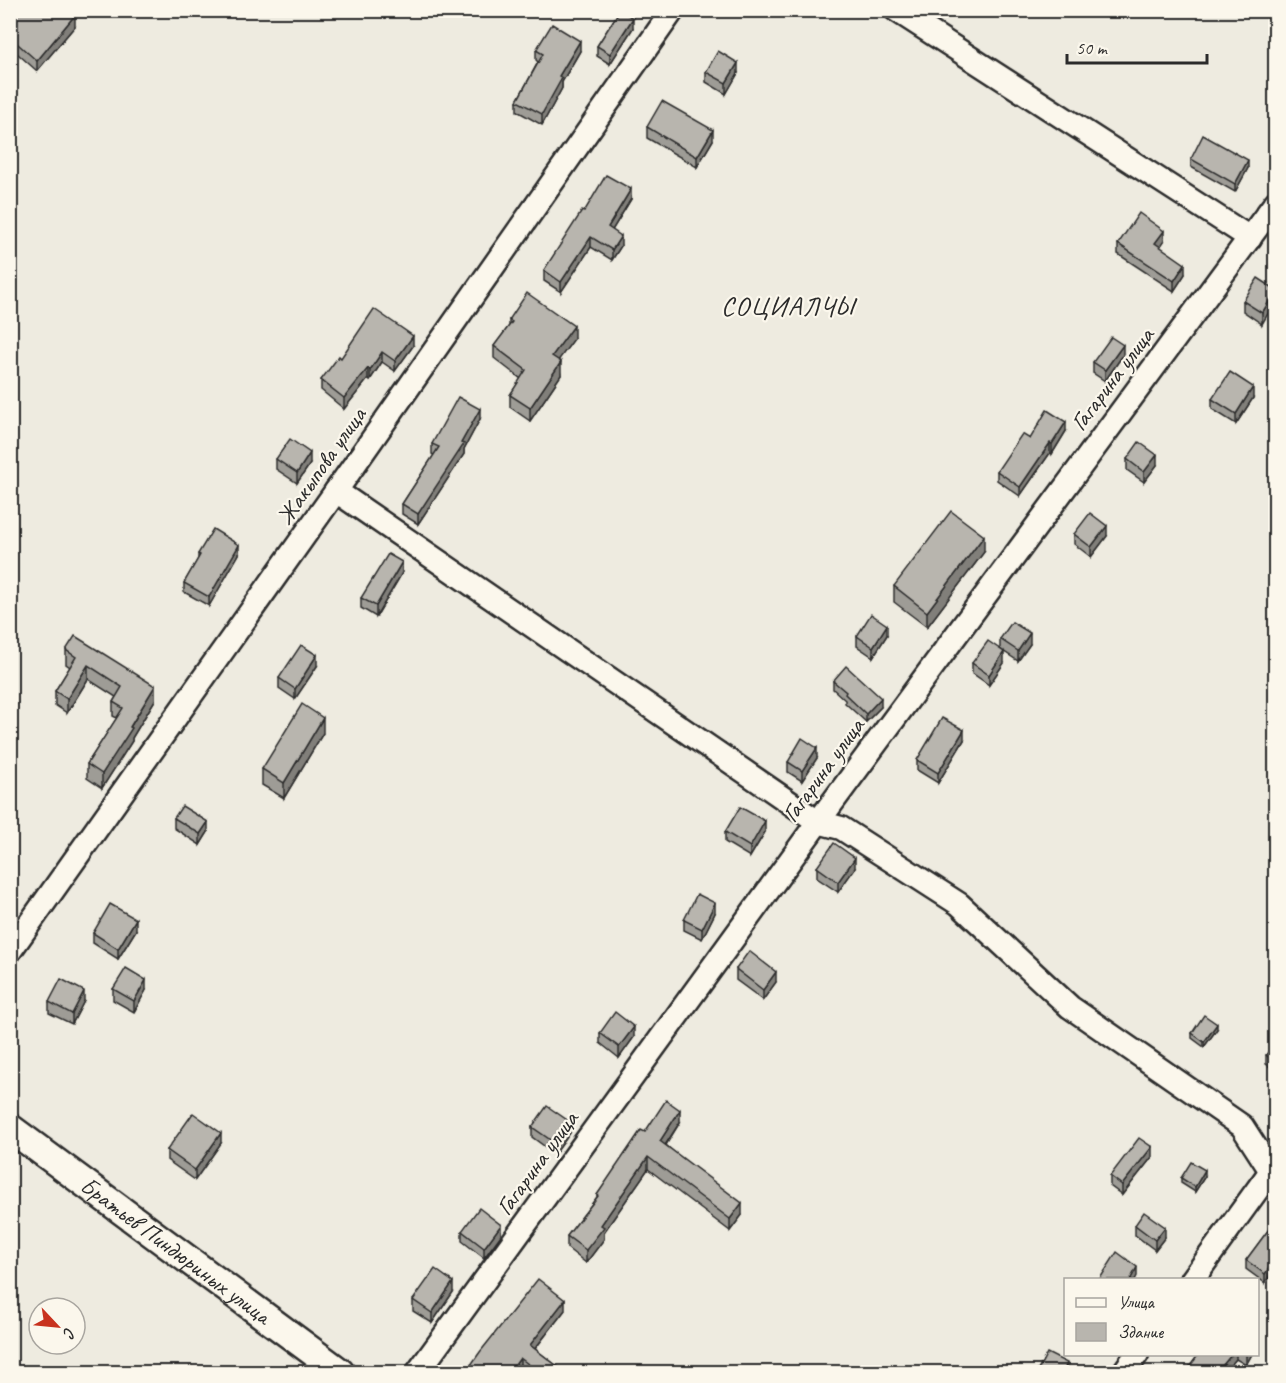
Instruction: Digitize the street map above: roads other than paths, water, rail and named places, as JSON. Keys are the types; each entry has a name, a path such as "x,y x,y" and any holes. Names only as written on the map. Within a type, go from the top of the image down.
{"street":[{"name":"Жакыпова улица","path":"10,951 673,10"},
{"path":"896,10 1250,238"},
{"name":"Гагарина улица","path":"418,1372 818,822 1275,202"},
{"path":"336,491 818,822 841,828 960,904 1070,1007 1242,1126 1273,1168 1193,1278"},
{"name":"Братьев Пиндюриных улица","path":"10,1128 340,1372"},
{"path":"1124,1372 1136,1356"}],"district":[{"name":"СОЦИАЛЧЫ","path":"788,306"}]}
